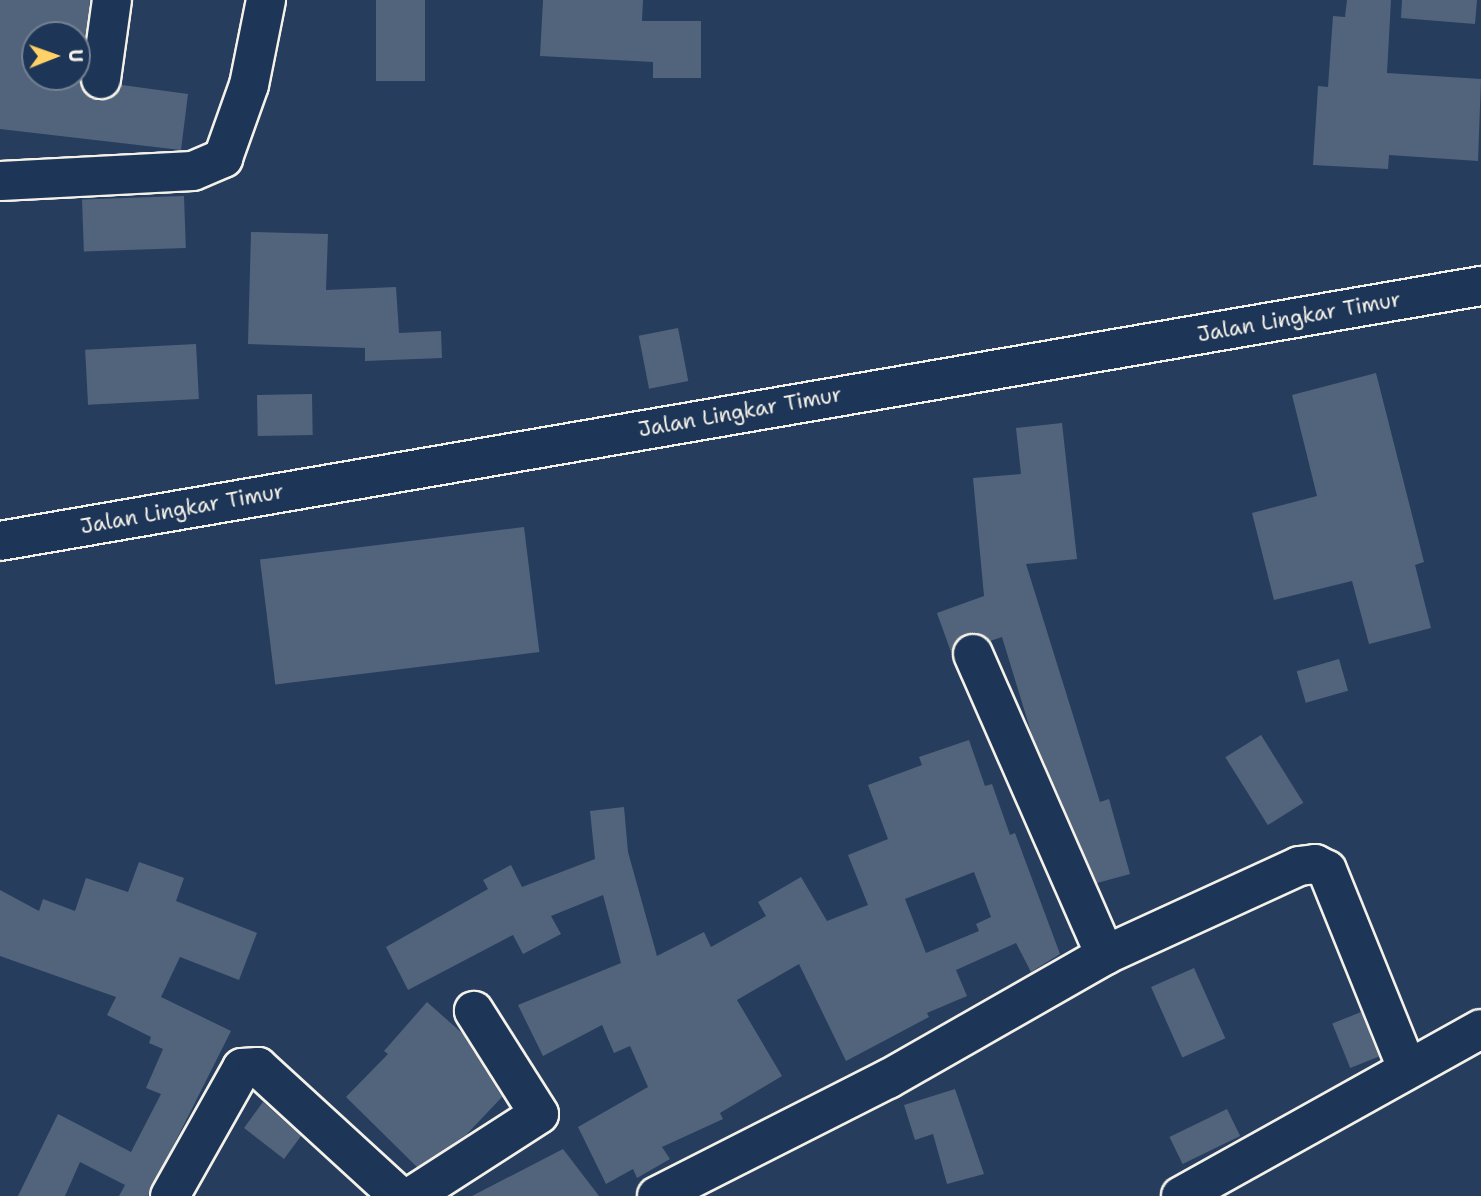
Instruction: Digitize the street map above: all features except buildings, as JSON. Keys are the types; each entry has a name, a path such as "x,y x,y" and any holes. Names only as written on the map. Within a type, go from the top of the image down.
{"main road":[{"path":"101,79 112,0"},
{"path":"1,181 193,171 223,158 249,85 266,0"},
{"name":"Jalan Lingkar Timur","path":"0,541 1481,281"},
{"path":"974,654 1105,955"},
{"path":"657,1196 888,1079 1105,955 1299,866 1315,864 1327,870 1407,1068"},
{"path":"412,1196 539,1114 474,1011"},
{"path":"1181,1196 1481,1029"},
{"path":"170,1196 242,1068 258,1067 399,1196"}]}
